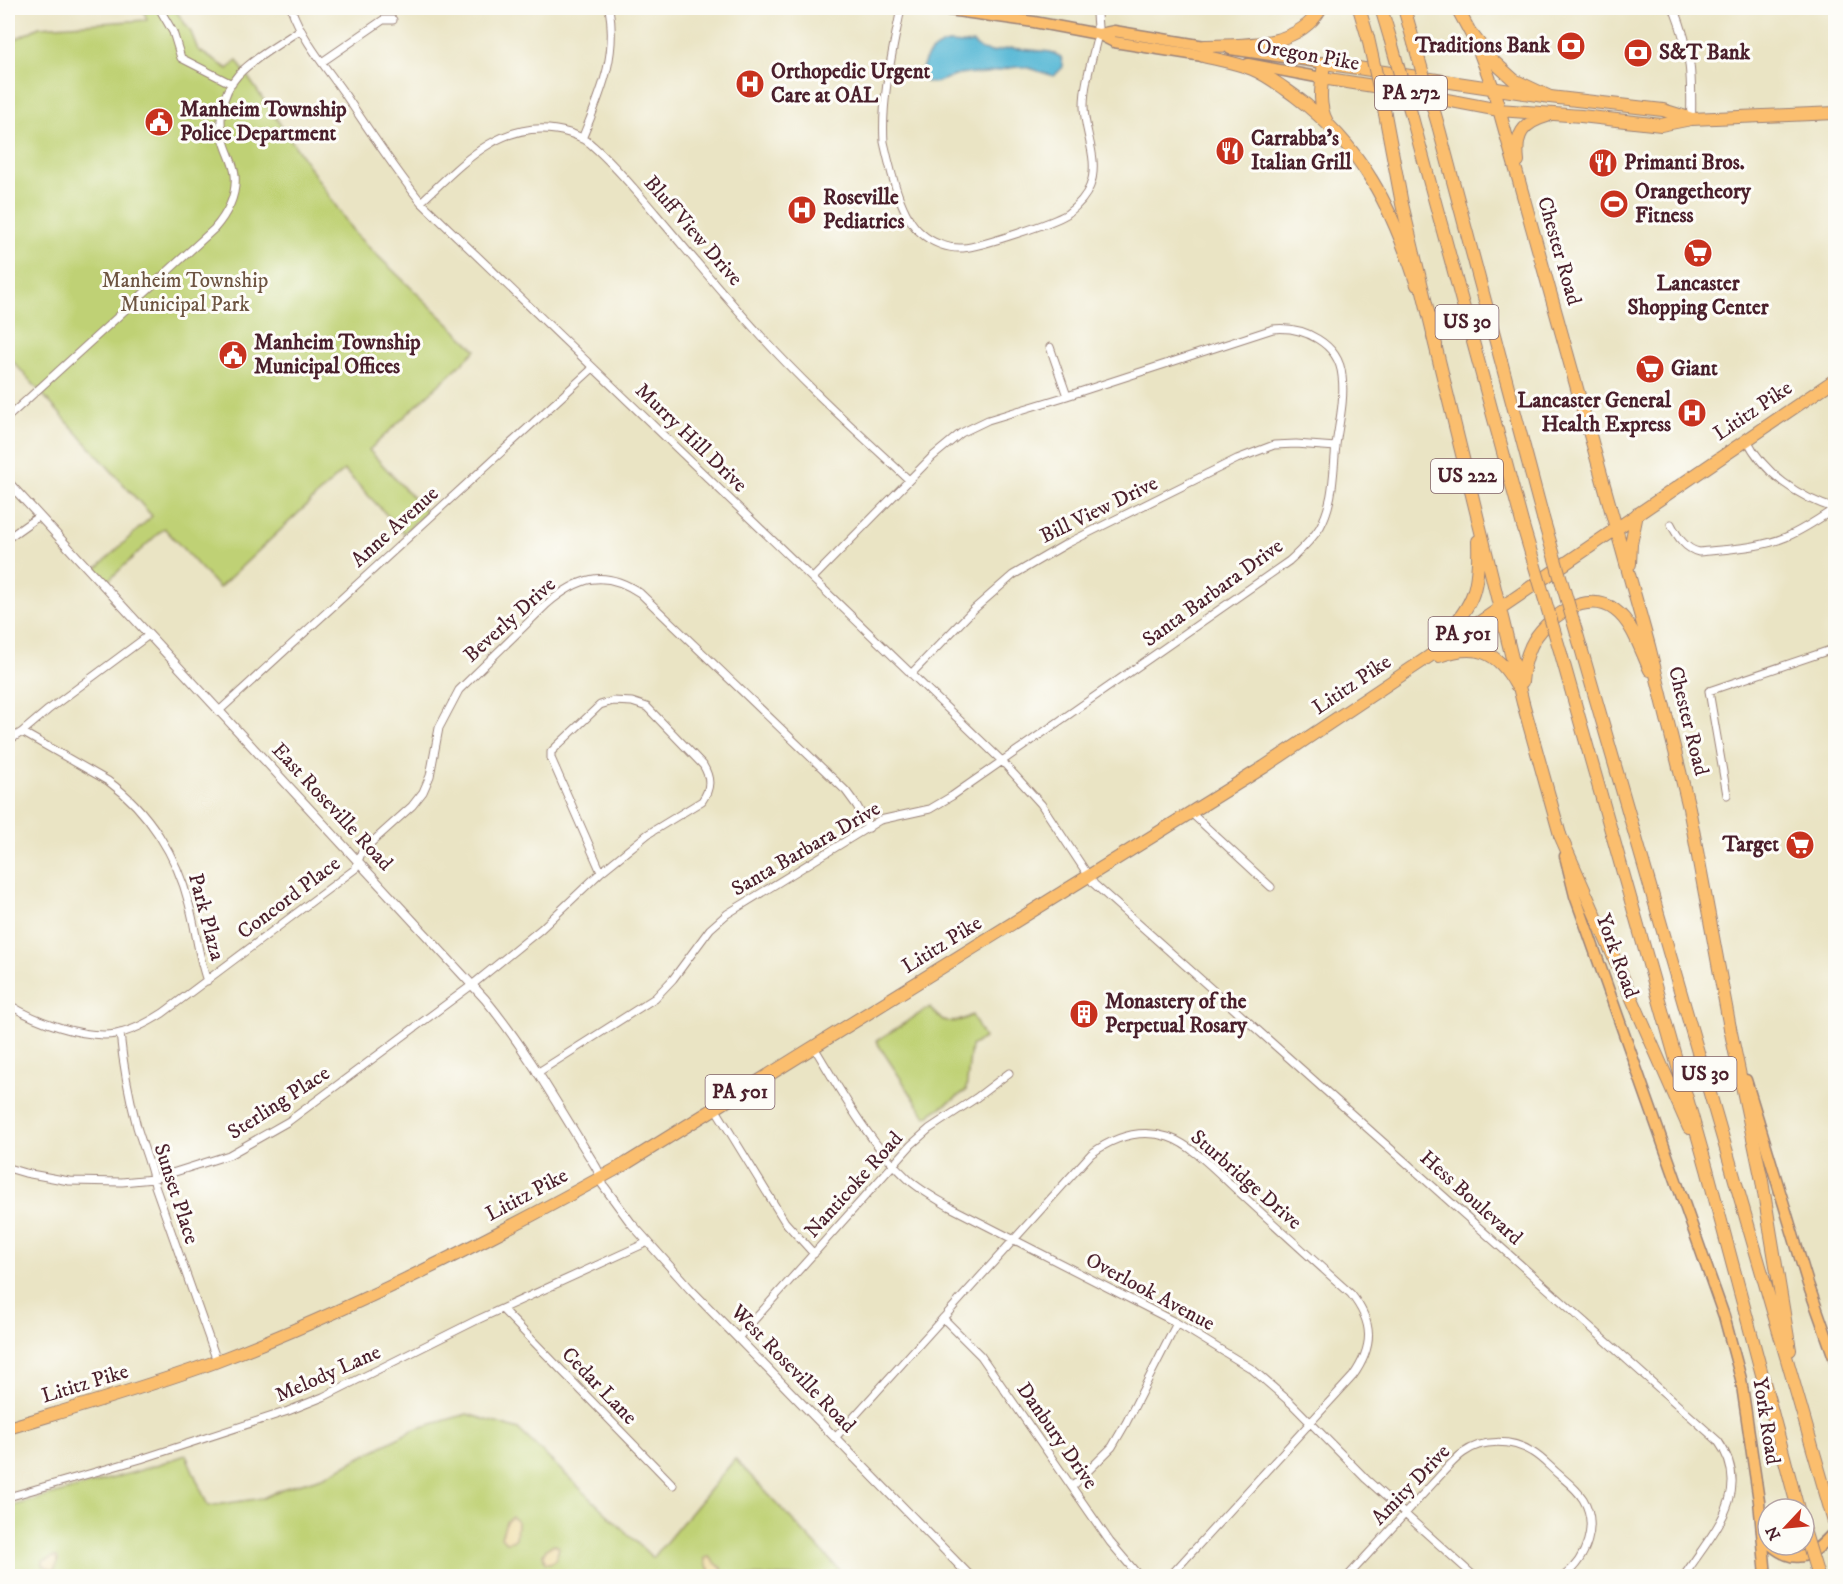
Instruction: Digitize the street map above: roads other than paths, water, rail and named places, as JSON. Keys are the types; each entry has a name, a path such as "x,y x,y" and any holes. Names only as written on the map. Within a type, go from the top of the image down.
{"highway":[{"path":"1204,51 1273,42 1301,28 1321,8"},
{"name":"US 222","path":"1359,8 1368,38 1402,204 1436,345"},
{"name":"US 30","path":"1382,8 1523,526 1707,1169 1795,1497"},
{"name":"US 30","path":"1404,8 1438,125 1543,518 1836,1530"},
{"path":"1457,8 1471,33 1492,60 1514,80 1550,97"},
{"name":"Chester Road","path":"1471,33 1493,88 1617,527 1661,693 1689,808 1730,1028"},
{"path":"1204,51 1252,69 1296,97 1329,126 1362,163 1387,206 1405,250 1436,345"},
{"path":"1324,63 1322,113 1329,126"},
{"name":"Oregon Pike","path":"1324,63 1550,97 1663,110 1691,119"},
{"name":"Oregon Pike","path":"1322,78 1499,110 1556,113 1661,125 1691,119 1836,113"},
{"path":"1524,200 1517,153 1521,133 1532,120 1556,113"},
{"name":"York Road","path":"1436,345 1523,703 1560,835"},
{"name":"Lititz Pike","path":"8,1428 109,1399 217,1361 293,1330 382,1290 602,1177 1264,767 1836,379"},
{"path":"1424,660 1468,609 1472,599 1479,565 1475,513"},
{"path":"1630,578 1631,544 1637,514"},
{"path":"1523,703 1523,668 1531,645 1538,634 1551,621 1569,609 1594,601 1610,606 1623,617 1661,693"},
{"path":"1424,660 1457,650 1471,649 1486,653 1500,662 1511,675 1523,703"},
{"path":"1560,835 1707,1169"},
{"path":"1730,1028 1762,1181 1784,1305 1796,1396"},
{"path":"1812,1557 1818,1576"}],"main road":[{"name":"Oregon Pike","path":"935,8 1098,34 1114,31 1322,78"},
{"name":"Oregon Pike","path":"1204,51 1324,63"},
{"name":"York Road","path":"1560,835 1575,896 1724,1316 1741,1379 1757,1497"},
{"name":"Chester Road","path":"1730,1028 1808,1284 1836,1363"},
{"path":"1816,1550 1836,1530"},
{"name":"York Road","path":"1764,1557 1766,1576"},
{"path":"1788,1557 1803,1557"}],"street":[{"path":"159,8 174,32 181,58 232,84"},
{"name":"Murry Hill Drive","path":"291,8 322,62 421,202 1002,761 1041,804 1089,876"},
{"path":"582,139 609,67 612,39 609,8"},
{"path":"901,8 886,96 884,142 908,218 922,234 934,242 954,248 980,245 1058,218 1076,206 1090,188 1094,164 1085,123 1084,95 1098,34 1096,8"},
{"path":"1674,8 1689,51 1692,71 1691,119"},
{"path":"322,62 383,20 393,20"},
{"path":"8,417 222,220 229,206 235,181 220,120 222,107 237,76 253,62 301,29"},
{"name":"Bluff View Drive","path":"421,202 479,151 496,139 510,133 520,130 547,129 569,134 591,144 613,165 761,337 909,480"},
{"name":"Santa Barbara Drive","path":"537,1073 637,1012 655,998 673,979 704,936 728,915 885,818 920,812 934,807 1248,591 1303,548 1320,527 1329,504 1342,393 1342,373 1339,365 1321,341 1306,332 1280,328 1264,330 988,420 961,433 932,457 813,579"},
{"path":"1050,347 1067,396"},
{"name":"Anne Avenue","path":"219,711 593,368"},
{"path":"1746,438 1751,448 1775,476 1803,496 1835,509"},
{"name":"Bill View Drive","path":"911,674 988,595 1042,556 1237,459 1270,446 1296,444 1336,447"},
{"name":"East Roseville Road","path":"8,482 472,985 506,1026 602,1177"},
{"path":"1671,524 1682,542 1692,551 1699,552 1755,545 1785,538 1835,509"},
{"path":"8,538 39,516"},
{"name":"Beverly Drive","path":"358,861 362,851 412,806 423,792 430,776 439,729 459,690 561,592 590,578 614,580 640,594 846,791 869,828"},
{"path":"8,741 149,635"},
{"path":"1727,795 1709,691 1836,648"},
{"name":"Sterling Place","path":"8,1168 69,1181 122,1182 153,1179 230,1155 275,1130 472,985 541,929 601,872 648,834 702,801 707,794 710,783 709,775 703,765 646,707 632,702 613,701 600,705 551,752 550,758 601,872"},
{"name":"Park Plaza","path":"8,1004 27,1015 63,1028 105,1035 120,1033 154,1019 207,981 183,883 158,833 117,788 21,732"},
{"path":"1191,813 1271,887"},
{"name":"Concord Place","path":"207,981 348,875 355,869 358,861"},
{"name":"Hess Boulevard","path":"1089,876 1094,884 1718,1442 1732,1469 1732,1494 1725,1512 1683,1576"},
{"name":"Sunset Place","path":"120,1033 124,1073 153,1179 217,1361"},
{"name":"Overlook Avenue","path":"814,1047 857,1118 893,1164 925,1192 1177,1323 1252,1369 1366,1479 1474,1576"},
{"name":"Nanticoke Road","path":"738,1338 893,1164 929,1130 1010,1073"},
{"path":"715,1108 785,1222 814,1254"},
{"name":"Sturbridge Drive","path":"835,1438 1080,1164 1105,1143 1120,1137 1149,1134 1170,1138 1222,1177 1351,1294 1364,1312 1369,1332 1365,1356 1353,1376 1170,1576"},
{"name":"West Roseville Road","path":"602,1177 603,1185 609,1194 648,1242 738,1338 970,1576"},
{"name":"Melody Lane","path":"8,1497 163,1452 288,1411 340,1389 648,1242"},
{"name":"Cedar Lane","path":"502,1310 673,1485"},
{"name":"Danbury Drive","path":"942,1318 981,1356 1117,1551 1139,1576"},
{"path":"1072,1487 1112,1447 1177,1323"},
{"name":"Amity Drive","path":"1348,1576 1463,1453 1484,1444 1500,1442 1517,1444 1536,1454 1572,1486 1587,1507 1590,1530 1586,1548 1577,1564 1564,1576"}],"water":[{"path":"948,43 973,43 982,50 992,52 1011,48 1051,52 1061,57 1063,67 1054,76 1018,67 983,74 959,74 934,83 920,78 928,56 936,48"}],"place":[{"name":"Traditions Bank","path":"1571,46"},
{"name":"S&T Bank","path":"1638,53"},
{"name":"Orthopedic Urgent Care at OAL","path":"750,84"},
{"name":"Manheim Township Police Department","path":"159,122"},
{"name":"Carrabba's Italian Grill","path":"1230,151"},
{"name":"Primanti Bros.","path":"1603,163"},
{"name":"Orangetheory Fitness","path":"1614,204"},
{"name":"Roseville Pediatrics","path":"802,210"},
{"name":"Lancaster Shopping Center","path":"1698,253"},
{"name":"Manheim Township Municipal Offices","path":"233,355"},
{"name":"Giant","path":"1650,369"},
{"name":"Lancaster General Health Express","path":"1692,413"},
{"name":"Target","path":"1800,845"},
{"name":"Monastery of the Perpetual Rosary","path":"1084,1014"}],"park label":[{"name":"Manheim Township Municipal Park","path":"185,293"}]}
